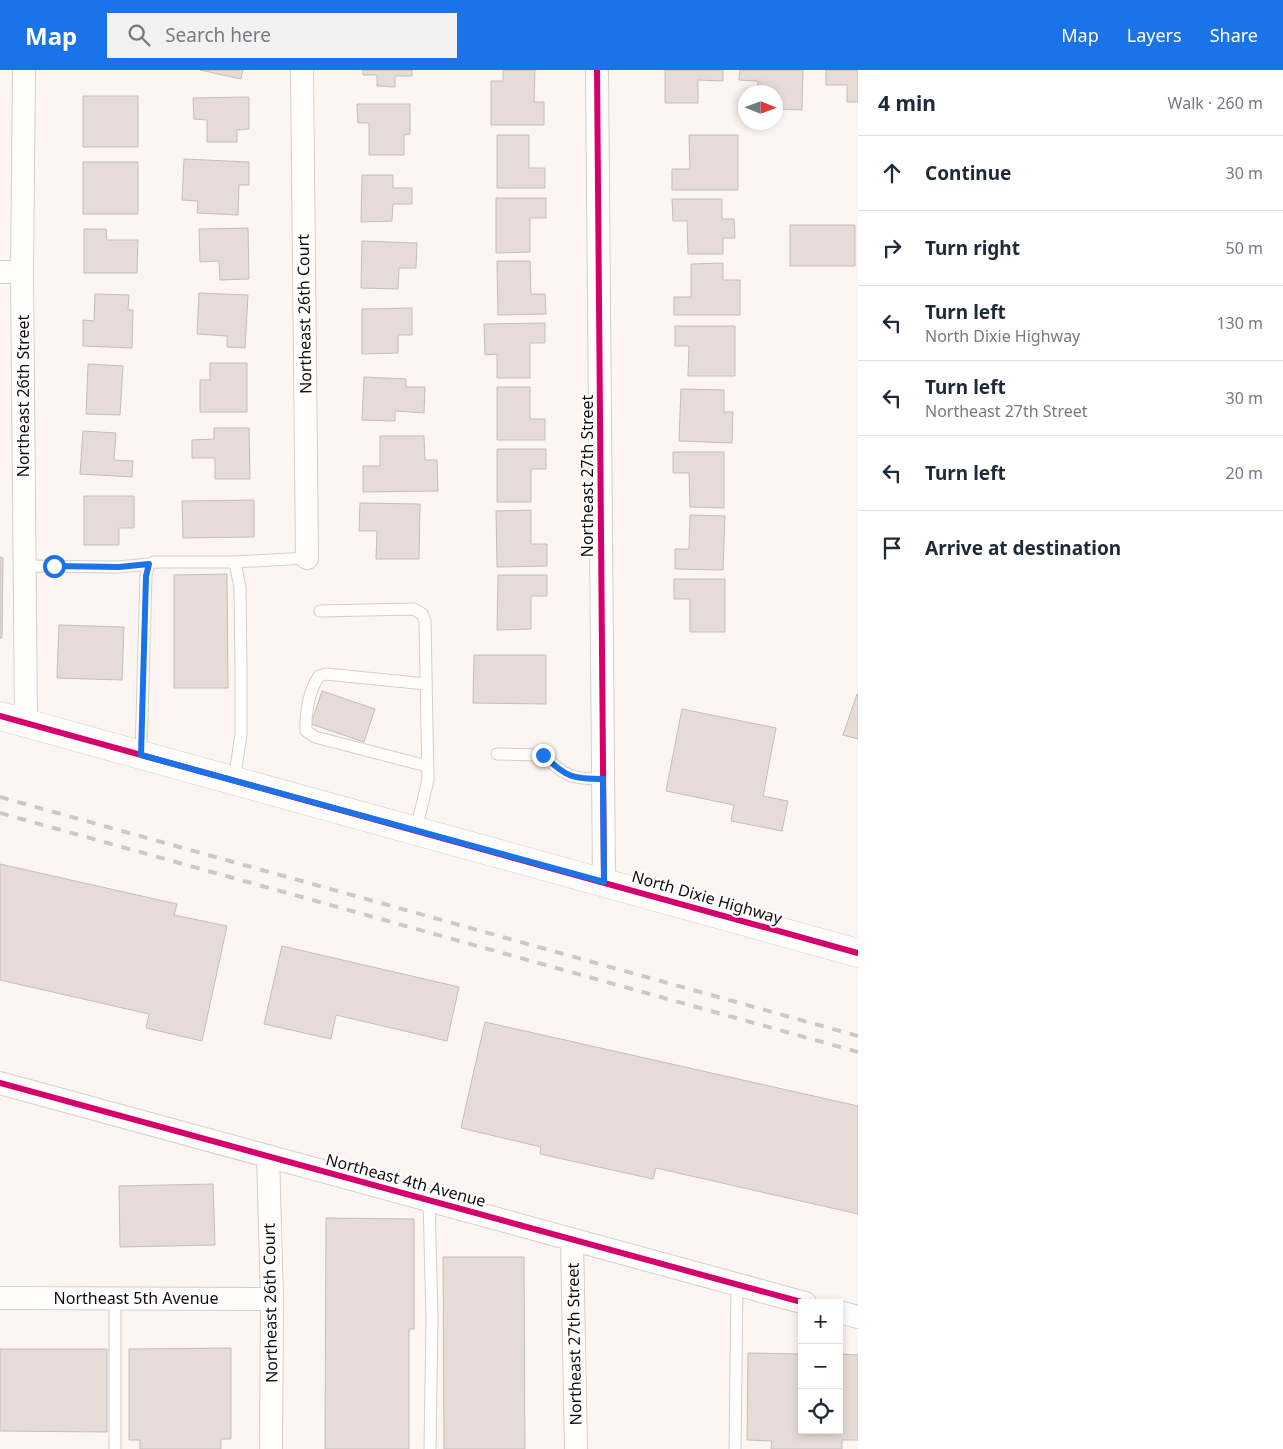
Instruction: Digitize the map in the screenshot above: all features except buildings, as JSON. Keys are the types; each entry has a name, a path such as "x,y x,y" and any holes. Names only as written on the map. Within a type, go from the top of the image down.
{"main road":[{"name":"North Dixie Highway","path":"0,716 858,953"}],"street":[{"name":"Northeast 26th Street","path":"24,70 22,272 26,723"},
{"name":"Northeast 26th Court","path":"302,70 307,558"},
{"name":"Northeast 27th Street","path":"598,70 604,882"},
{"path":"0,272 22,272"},
{"name":"Northeast 4th Avenue","path":"0,1083 798,1301"},
{"name":"Northeast 26th Court","path":"268,1156 272,1299 271,1449"},
{"name":"Northeast 27th Street","path":"572,1240 576,1449"},
{"name":"Northeast 5th Avenue","path":"0,1298 272,1299"},
{"path":"843,1313 858,1317"}],"lane":[{"path":"24,566 119,567 154,562 235,562 307,558"},
{"path":"234,780 241,735 240,588 235,562"},
{"path":"141,755 146,576 149,564"},
{"path":"320,611 414,609 422,614 425,621 428,780 416,830"},
{"path":"426,684 326,674 319,676 314,684 305,719 306,731 315,737 428,766"},
{"path":"497,754 543,755 558,770 568,776 581,779 603,779"},
{"path":"429,1200 432,1318 430,1449"},
{"path":"735,1449 737,1284"},
{"path":"116,1298 116,1449"}],"railway":[{"path":"0,797 858,1036"},
{"path":"0,813 858,1052"}],"cycle path":[{"path":"597,70 604,882"},
{"path":"0,716 858,953"},
{"path":"0,1083 798,1301"}],"route":[{"path":"54,566 119,567 149,564 146,576 141,755 604,882 603,779 581,779 568,776 558,770 543,755"}]}
